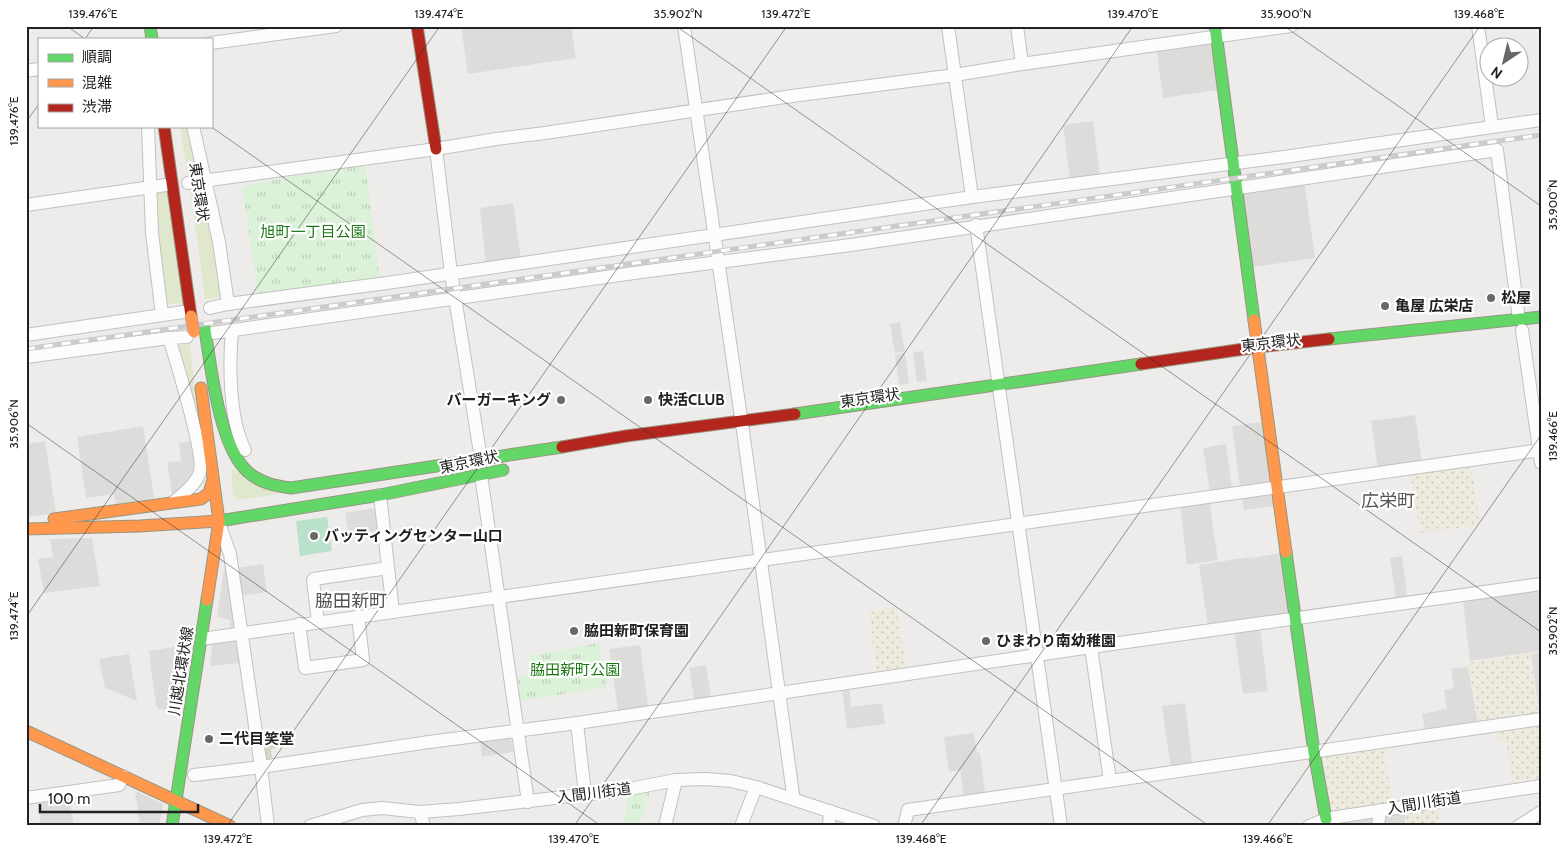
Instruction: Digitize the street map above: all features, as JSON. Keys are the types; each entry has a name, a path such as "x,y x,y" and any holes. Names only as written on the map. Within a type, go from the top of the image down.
{"main road":[{"path":"417,26 436,149"},
{"path":"1215,31 1314,752 1333,821"},
{"name":"東京環状","path":"164,128 199,323 226,438 238,461 252,475 270,484 291,488 531,453"},
{"name":"東京環状","path":"175,128 198,285"},
{"name":"東京環状","path":"1444,339 1521,325 1541,317"},
{"name":"東京環状","path":"224,511 419,478 531,453 626,436 742,426 999,390 1258,347 1521,325 1541,328"},
{"path":"212,375 226,492 224,511"},
{"path":"200,381 214,480 224,511"},
{"name":"東京環状","path":"999,390 1096,382"},
{"name":"東京環状","path":"664,443 742,426"},
{"path":"552,460 580,456"},
{"name":"東京環状","path":"224,511 380,495 517,467"},
{"path":"29,525 175,501 201,499 209,493 214,480"},
{"path":"29,525 140,526 224,511"},
{"name":"川越北環状線","path":"172,826 224,511"},
{"path":"26,731 230,826"}],"street":[{"path":"212,43 336,26"},
{"path":"684,26 742,426 792,797"},
{"path":"948,26 972,197"},
{"path":"1017,26 1022,64"},
{"path":"188,182 436,149 792,96 1126,50 1215,31 1291,26"},
{"path":"1478,26 1492,126"},
{"path":"26,357 170,338 199,323 228,304 387,283 972,197 1541,120"},
{"path":"148,128 152,233 162,315"},
{"path":"193,128 219,242 228,304"},
{"path":"436,149 451,273 481,459"},
{"path":"26,335 162,315 232,330 1497,150 1540,454 1278,487 202,639"},
{"path":"26,205 166,186"},
{"path":"976,225 1061,826"},
{"path":"232,330 231,391 240,441 248,456 264,471 311,485"},
{"path":"170,338 194,429 200,462 200,471 196,480 175,501"},
{"path":"481,475 528,802"},
{"path":"380,495 394,612"},
{"path":"224,511 268,826"},
{"path":"318,622 314,579 388,568"},
{"path":"194,775 577,723 778,692 1541,584"},
{"path":"299,624 305,668 353,662 363,659 358,616"},
{"path":"1091,647 1110,781"},
{"path":"904,826 908,810 1541,719"},
{"path":"577,723 585,794"},
{"path":"26,798 119,785 123,776"},
{"path":"665,826 676,780"},
{"name":"入間川街道","path":"310,826 329,823 362,810 420,812 528,802 624,790 676,780 720,780 756,786 874,826"},
{"path":"741,826 756,786"},
{"name":"入間川街道","path":"1309,826 1380,810 1541,786"},
{"path":"1378,826 1380,810"},
{"path":"829,826 830,811"},
{"path":"420,812 424,826"},
{"path":"1519,826 1541,812"}],"shaded area":[{"path":"461,26 571,26 576,58 468,74"},
{"path":"1209,40 1218,90 1163,98 1157,51"},
{"path":"1093,121 1100,176 1070,180 1063,125"},
{"path":"1304,181 1315,258 1253,267 1243,190"},
{"path":"513,203 521,260 486,264 480,208"},
{"path":"900,322 905,352 895,353 890,324"},
{"path":"923,351 927,381 917,382 913,352"},
{"path":"905,353 909,383 899,385 895,355"},
{"path":"1415,415 1422,464 1378,470 1371,421"},
{"path":"1262,422 1271,484 1240,488 1232,426"},
{"path":"143,426 154,498 116,504 114,494 86,498 77,437"},
{"path":"45,441 56,513 26,517 26,444"},
{"path":"192,441 197,471 190,481 172,496 167,462 181,461 179,443"},
{"path":"1226,444 1232,489 1210,492 1203,448"},
{"path":"1471,464 1480,525 1420,533 1410,472"},
{"path":"1272,491 1274,506 1244,510 1242,495"},
{"path":"1209,500 1218,560 1187,565 1180,504"},
{"path":"374,508 378,531 349,535 345,513"},
{"path":"92,538 100,586 44,593 38,559 53,557 50,539"},
{"path":"1281,553 1290,609 1285,615 1208,626 1199,565 1249,557 1252,572 1250,558"},
{"path":"1402,556 1407,594 1404,599 1396,600 1390,558"},
{"path":"263,564 267,592 241,596 236,568"},
{"path":"227,568 237,630 229,632 230,620 217,617 224,569"},
{"path":"1541,589 1541,651 1470,661 1463,600"},
{"path":"897,607 906,669 877,673 868,612"},
{"path":"1260,629 1268,691 1243,694 1234,632"},
{"path":"238,638 241,663 210,666 213,641"},
{"path":"186,645 178,708 160,710 156,706 149,651"},
{"path":"640,645 648,706 618,710 609,649"},
{"path":"1541,652 1541,716 1540,716 1531,654"},
{"path":"1530,653 1539,717 1479,724 1468,663"},
{"path":"129,654 137,701 105,688 99,659"},
{"path":"706,665 711,697 696,699 694,698 689,668"},
{"path":"1468,667 1478,724 1425,730 1422,714 1447,709 1444,690 1454,688 1451,669"},
{"path":"849,688 851,707 882,703 885,724 847,729 842,689"},
{"path":"1185,703 1192,762 1189,765 1171,768 1162,706"},
{"path":"1541,722 1541,778 1512,782 1506,741 1498,741 1497,728"},
{"path":"974,733 977,753 980,753 985,793 964,798 960,770 949,772 944,737"},
{"path":"506,736 511,739 513,752 482,757 480,740"},
{"path":"1384,746 1393,803 1335,812 1330,809 1323,754"},
{"path":"135,791 163,804 159,826 140,826"},
{"path":"69,797 74,826 41,826 38,801"},
{"path":"1437,806 1439,826 1405,826 1406,811"},
{"path":"1406,812 1404,826 1341,826 1346,821"}],"green space":[{"path":"180,128 190,128 202,177 188,179"},
{"name":"旭町一丁目公園","path":"365,161 380,282 259,299 242,187"},
{"path":"190,186 204,186 224,297 205,299"},
{"path":"167,189 183,303 163,305 154,191"},
{"path":"190,344 205,482 198,489 195,487 203,476 173,347"},
{"path":"231,469 279,494 238,500 233,494"},
{"name":"バッティングセンター山口","path":"327,517 332,551 300,556 296,521"},
{"name":"脇田新町公園","path":"599,643 607,687 520,701 517,677 533,675 530,656"},
{"path":"290,731 292,735 275,740 276,748 271,749 272,758 268,759 264,756 263,743 265,741 262,740 261,735 263,732"},
{"path":"649,790 639,826 625,826 627,794"}],"railway":[{"path":"26,349 1541,135"}],"traffic: fast":[{"path":"150,26 152,38"},
{"path":"1215,26 1254,320"},
{"path":"1329,339 1541,317"},
{"path":"205,330 218,406 230,444 238,460 248,472 268,483 291,488 562,447"},
{"path":"795,414 1141,364"},
{"path":"219,521 380,495 503,470"},
{"path":"1286,552 1314,752 1326,819"},
{"path":"172,826 207,600"}],"traffic: slow":[{"path":"191,316 194,332"},
{"path":"1254,320 1286,552"},
{"path":"201,388 219,521"},
{"path":"54,519 201,499 209,493 213,480"},
{"path":"26,529 140,526 219,521 207,600"},
{"path":"26,731 230,826"}],"traffic: jam":[{"path":"417,26 436,149"},
{"path":"164,128 191,316"},
{"path":"1141,364 1329,339"},
{"path":"562,447 626,436 795,414"}],"place":[{"name":"松屋","path":"1491,298"},
{"name":"亀屋 広栄店","path":"1385,306"},
{"name":"バーガーキング","path":"561,400"},
{"name":"快活CLUB","path":"648,400"},
{"name":"バッティングセンター山口","path":"314,536"},
{"name":"脇田新町保育園","path":"574,631"},
{"name":"ひまわり南幼稚園","path":"986,641"},
{"name":"二代目笑堂","path":"209,739"}],"district":[{"name":"広栄町","path":"1388,501"},
{"name":"脇田新町","path":"351,601"}]}
